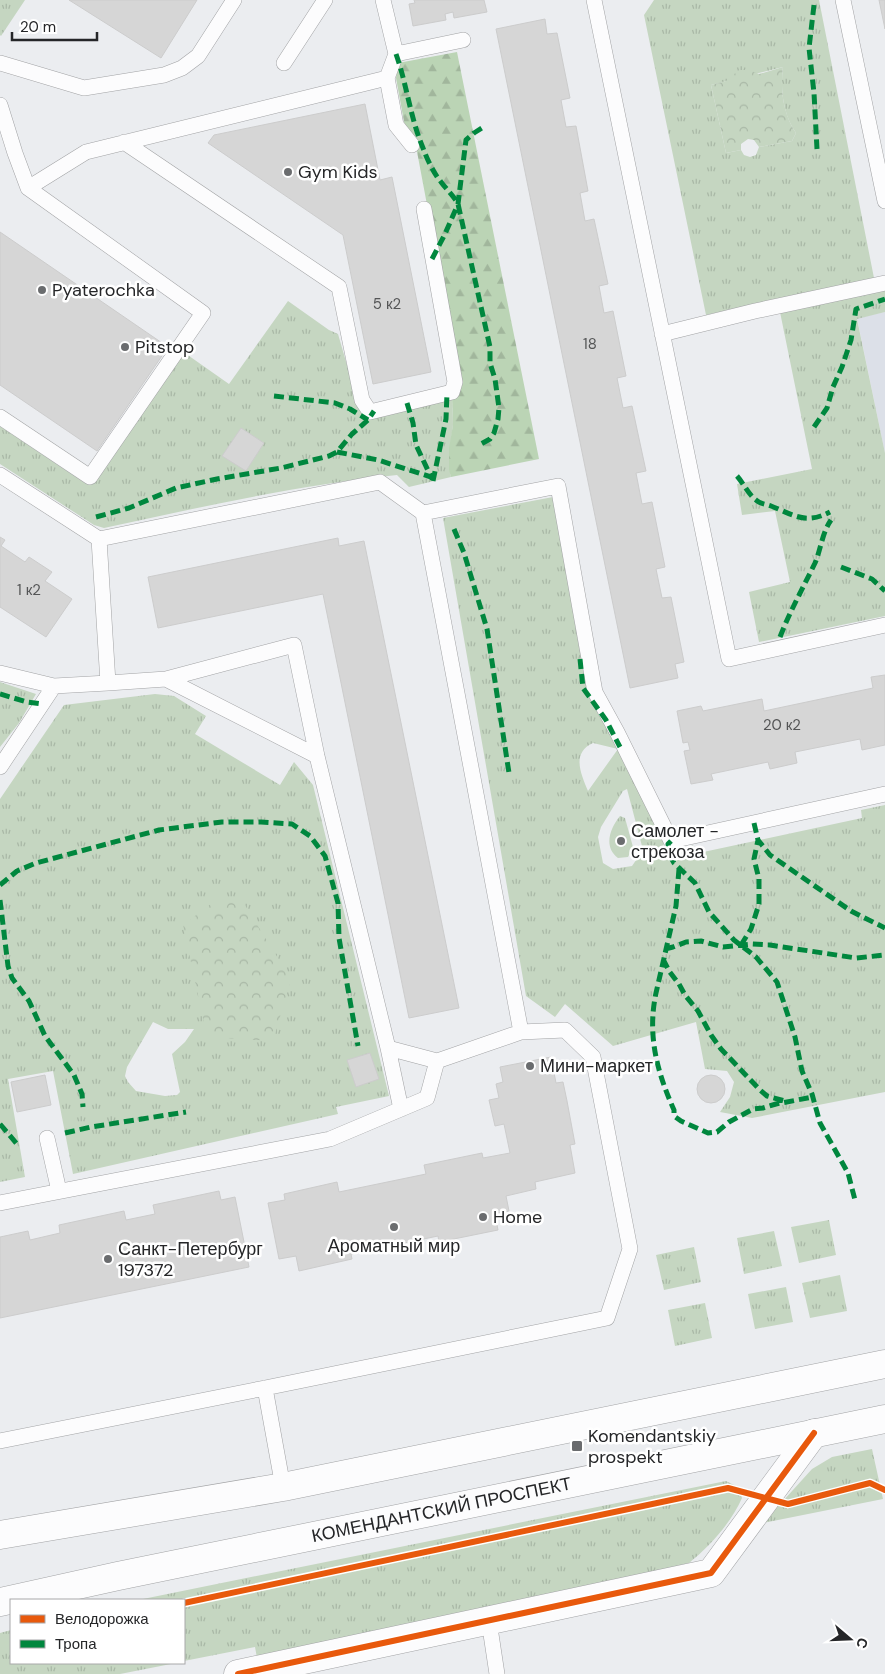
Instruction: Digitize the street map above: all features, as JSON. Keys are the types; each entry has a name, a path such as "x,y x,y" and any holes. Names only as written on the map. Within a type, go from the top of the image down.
{"main road":[{"path":"0,1535 283,1487 885,1364"},
{"name":"КОМЕНДАНТСКИЙ ПРОСПЕКТ","path":"14,1599 885,1419"},
{"path":"238,1674 711,1573 814,1433"}],"lane":[{"path":"0,63 84,88 164,74 182,68 198,56 234,0"},
{"path":"284,63 324,0"},
{"path":"384,0 396,54 387,78 396,125 412,145"},
{"path":"594,0 729,659 885,625"},
{"path":"843,0 885,200"},
{"path":"396,54 463,40"},
{"path":"28,188 86,152 387,78"},
{"path":"0,105 28,188 203,313 90,477 0,417"},
{"path":"124,142 339,288 362,400 370,412 452,392 455,382 424,209"},
{"path":"662,334 755,310 885,283"},
{"path":"0,475 100,539 380,482 423,513 521,1032"},
{"path":"423,513 558,486 595,692 617,732 670,841 885,794"},
{"path":"100,539 108,683"},
{"path":"0,673 54,686 166,679 294,645 318,756 401,1109"},
{"path":"166,679 318,756"},
{"path":"0,768 54,686"},
{"path":"0,1441 607,1318 630,1249 593,1057 565,1030 521,1032 437,1061 388,1048"},
{"path":"0,1203 330,1139 427,1098 437,1061"},
{"path":"47,1138 59,1191"},
{"path":"265,1388 283,1487"},
{"path":"489,1621 497,1674"}],"shaded area":[{"path":"885,312 885,453 857,318"}],"green space":[{"path":"0,0 25,0 1,36 0,35"},
{"path":"654,0 819,0 874,278 706,315 644,15","holes":["783,67 782,93 785,110 796,133 792,141 759,147 756,155 750,157 744,155 741,150 726,153 711,85"]},
{"path":"457,52 539,459 451,477 449,470 449,448 453,425 452,397 460,380 415,141 405,127 396,78 398,63"},
{"path":"783,67 782,84 785,110 796,133 792,141 759,147 754,140 748,139 741,144 741,150 726,153 711,85 726,81 739,70 749,70 759,74"},
{"path":"885,289 885,312 857,319 885,453 885,616 759,642 749,592 790,582 775,511 742,515 737,484 812,469 780,312"},
{"path":"288,301 329,330 338,334 358,403 370,417 452,397 453,425 449,457 451,477 409,487 397,475 360,479 250,497 104,528 94,525 0,464 0,426 85,483 95,477 182,351 229,384"},
{"path":"553,497 592,692 663,838 665,860 693,845 694,854 862,818 861,810 885,805 885,1092 752,1118 720,1112 730,1097 734,1082 727,1071 705,1069 696,1022 613,1046 565,1004 555,1017 526,996 443,518","holes":["593,743 618,749 588,791 581,771 580,758 586,747","627,789 643,850 632,866 613,869 603,863 598,837 601,827 623,791"]},
{"path":"0,682 36,694 19,723 0,747"},
{"path":"155,694 174,696 206,716 195,734 280,785 294,762 313,785 389,1096 336,1107 338,1114 73,1174 53,1071 8,1079 25,1177 0,1182 0,799 64,705","holes":["153,1022 168,1029 194,1029 185,1042 172,1054 180,1092 177,1095 165,1096 136,1091 125,1076 127,1067"]},
{"path":"620,816 625,818 633,847 628,857 618,858 613,854 609,843 613,826"},
{"path":"220,897 243,902 291,979 273,1041 207,1037 183,925"},
{"path":"829,1220 836,1255 799,1263 791,1227"},
{"path":"774,1231 782,1266 744,1274 737,1238"},
{"path":"694,1247 701,1282 664,1290 656,1255"},
{"path":"840,1275 847,1311 810,1318 802,1283"},
{"path":"786,1287 793,1322 755,1329 748,1294"},
{"path":"705,1303 712,1338 675,1346 668,1310"},
{"path":"872,1449 883,1499 763,1523 812,1469 832,1457"},
{"path":"726,1481 738,1487 742,1498 719,1534 689,1563 259,1669 255,1647 185,1661 185,1599 143,1599"},
{"path":"10,1630 10,1664 171,1664 120,1674 0,1674 0,1633"}],"building":[{"path":"69,0 197,0 161,58"},
{"path":"414,0 484,0 487,12 454,18 453,12 445,14 446,20 413,26 409,4 415,3"},
{"path":"879,0 885,0 885,29"},
{"path":"545,19 547,34 557,33 570,98 561,100 566,127 576,126 588,191 580,193 585,221 594,219 608,284 599,286 604,313 613,311 626,376 617,378 623,408 632,406 646,471 636,473 642,504 652,502 665,567 656,569 662,598 671,597 684,662 675,664 678,678 630,688 496,29"},
{"path":"365,104 380,180 392,177 431,372 373,384 343,235 208,143 214,135"},
{"name":"Pyaterochka","path":"0,232 168,347 97,451 0,385"},
{"path":"241,428 264,443 246,471 222,456"},
{"path":"0,537 5,540 1,546 25,562 29,557 52,572 45,581 72,599 46,637 0,607"},
{"path":"338,538 339,546 364,541 459,1008 409,1018 323,594 158,628 148,577"},
{"path":"885,675 885,745 862,750 860,739 795,752 797,763 770,769 768,762 711,774 713,780 691,784 684,751 690,750 688,742 683,743 677,711 701,706 703,711 762,699 764,711 873,688 871,677"},
{"path":"370,1053 379,1079 356,1087 347,1060"},
{"path":"551,1057 556,1083 563,1082 567,1101 575,1144 570,1145 575,1173 535,1182 536,1189 506,1196 509,1211 495,1214 498,1230 439,1242 438,1236 351,1254 352,1259 299,1271 296,1256 279,1259 268,1203 285,1200 284,1194 337,1182 339,1192 426,1174 424,1165 482,1153 483,1158 510,1153 504,1124 495,1126 489,1100 499,1098 496,1084 503,1082 500,1067"},
{"path":"45,1075 51,1105 17,1112 11,1082"},
{"path":"711,1075 721,1079 725,1089 721,1099 711,1103 701,1099 697,1089 701,1079"},
{"path":"219,1191 221,1200 235,1197 249,1267 0,1318 0,1237 28,1231 30,1240 60,1233 59,1225 124,1211 126,1220 155,1214 153,1205"}],"marked path":[{"path":"814,5 809,48 817,149"},
{"path":"396,54 415,125 426,157 438,178 458,204 490,347 490,363 495,379 499,408 498,419 490,439 479,445"},
{"path":"432,259 458,204 466,140 482,128"},
{"path":"814,427 827,408 833,387 842,367 851,340 856,309 885,299"},
{"path":"433,481 446,419 447,393"},
{"path":"274,396 335,403 350,409 368,420"},
{"path":"407,403 413,423 416,445 432,479"},
{"path":"96,517 129,508 176,488 281,468 329,456 337,452 352,434 368,420 374,411"},
{"path":"337,452 378,460 431,477"},
{"path":"737,476 751,495 761,503 806,518 813,518 830,512"},
{"path":"780,637 815,563 831,520"},
{"path":"454,529 464,553 487,629 509,773"},
{"path":"841,567 872,579 885,591"},
{"path":"580,659 583,688 606,720 620,747"},
{"path":"0,694 27,702 42,704"},
{"path":"0,885 17,871 36,863 159,830 222,822 292,824 310,836 325,856 338,903 339,938 358,1046"},
{"path":"754,823 758,840 770,855 851,911 885,928"},
{"path":"741,945 751,929 759,904 759,879 754,859 758,840"},
{"path":"671,841 668,844 670,856 674,863 695,883 709,912 734,940 756,957 777,982 795,1037 802,1071 812,1094 820,1123 848,1173 855,1200"},
{"path":"679,869 676,906 653,1009 655,1053 658,1067 674,1110 674,1116 708,1133 717,1132 729,1122 753,1109 813,1097"},
{"path":"0,900 8,966 12,978 29,1001 45,1036 74,1075 82,1094 83,1107"},
{"path":"665,949 686,942 701,941 723,947 752,944 770,945 856,958 885,955"},
{"path":"663,959 721,1049 767,1096 785,1101"},
{"path":"65,1133 186,1112"},
{"path":"0,1124 17,1144"}],"cycle path":[{"path":"238,1674 711,1573 814,1433"},
{"path":"185,1603 728,1488 788,1504 870,1483 885,1490"}],"place":[{"name":"Gym Kids","path":"288,172"},
{"name":"Pyaterochka","path":"42,290"},
{"name":"Pitstop","path":"125,347"},
{"name":"Самолет - стрекоза","path":"621,841"},
{"name":"Мини-маркет","path":"530,1066"},
{"name":"Home","path":"483,1217"},
{"name":"Ароматный мир","path":"394,1227"},
{"name":"Санкт-Петербург 197372","path":"108,1259"},
{"name":"Komendantskiy prospekt","path":"577,1446"}]}
